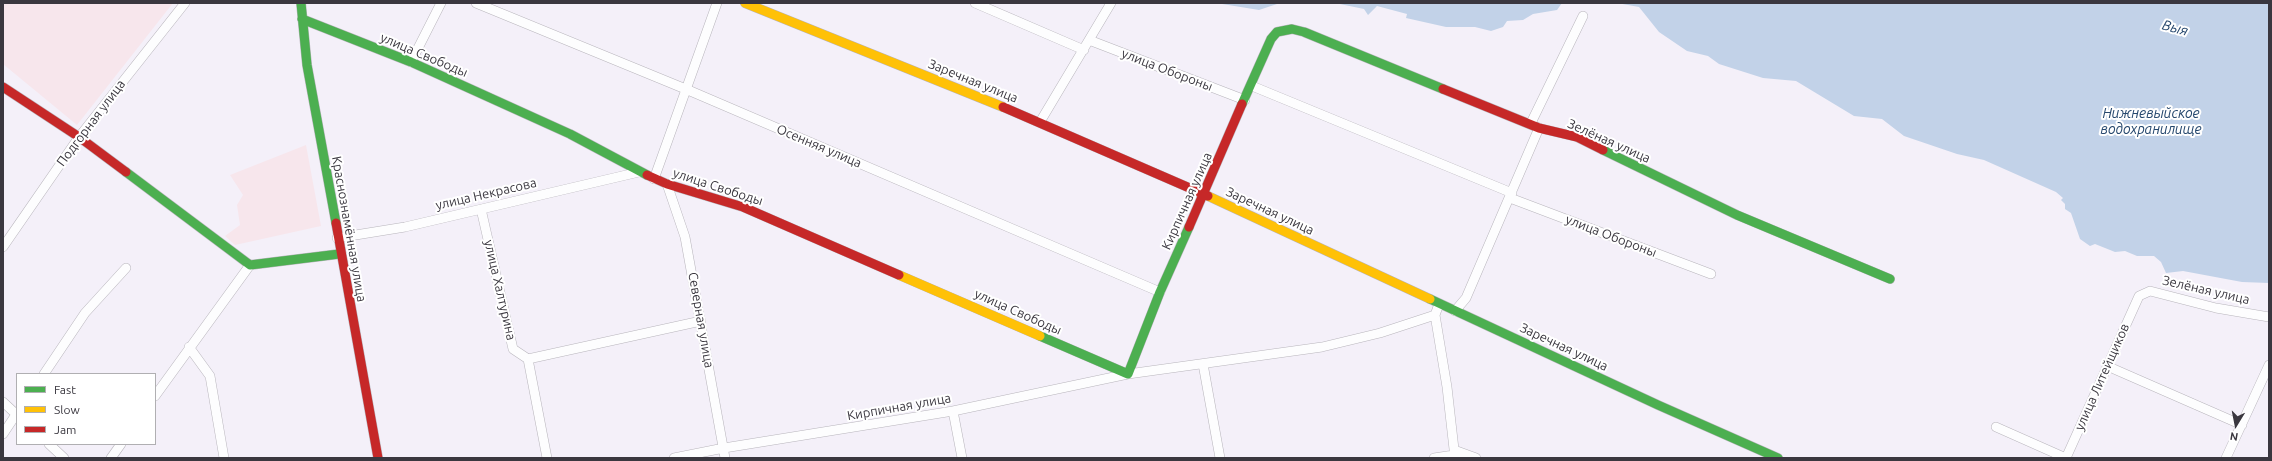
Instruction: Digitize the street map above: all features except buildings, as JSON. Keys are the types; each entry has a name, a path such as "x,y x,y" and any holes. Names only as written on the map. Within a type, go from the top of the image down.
{"street":[{"name":"Подгорная улица","path":"3,247 79,137 185,3"},
{"name":"Краснознамённая улица","path":"301,3 307,65 339,254 378,458"},
{"path":"411,62 441,3"},
{"name":"Осенняя улица","path":"476,3 688,90 1160,292"},
{"path":"654,179 688,90 717,3"},
{"name":"Заречная улица","path":"745,3 1040,122 1204,194 1658,405 1778,458"},
{"path":"975,3 1084,50"},
{"path":"1040,122 1111,3"},
{"path":"1455,311 1466,298 1511,196 1535,126 1584,16"},
{"name":"улица Свободы","path":"302,19 411,62 570,134 654,179 743,207 1128,374"},
{"name":"Зелёная улица","path":"1271,39 1277,32 1284,30 1292,29 1304,32 1535,126 1577,138 1737,215 1890,279"},
{"name":"Кирпичная улица","path":"1128,374 1160,292 1252,86 1271,39"},
{"name":"улица Обороны","path":"1089,40 1245,100"},
{"name":"улица Обороны","path":"1252,86 1511,196 1711,274"},
{"path":"3,87 79,137 250,265 339,254"},
{"name":"улица Некрасова","path":"337,238 405,227 639,172"},
{"name":"Северная улица","path":"666,184 685,237 725,458"},
{"name":"улица Халтурина","path":"481,209 513,349 528,359"},
{"path":"156,395 189,347 250,265"},
{"path":"45,373 85,313 126,268"},
{"name":"Зелёная улица","path":"2138,296 2150,291 2216,308 2269,317"},
{"name":"улица Литейщиков","path":"2066,458 2138,296"},
{"path":"1439,304 1435,315 1447,387 1454,454"},
{"name":"Кирпичная улица","path":"674,458 724,448 953,411 1128,374 1322,347 1380,333 1435,315"},
{"path":"547,458 528,359 701,321"},
{"path":"189,347 210,376 224,458"},
{"path":"1203,364 1220,458"},
{"path":"2226,458 2269,365"},
{"path":"2107,366 2242,425"},
{"path":"3,402 16,413"},
{"path":"953,411 962,458"},
{"path":"3,434 16,415"},
{"path":"1996,427 2066,458"},
{"path":"50,445 64,458"},
{"path":"111,458 120,445"},
{"path":"1434,458 1454,454 1476,458"}],"shaded area":[{"path":"3,3 173,3 77,125 3,64"},
{"path":"306,145 321,226 235,245 225,236 240,225 237,205 243,195 230,175"}],"water":[{"path":"1216,3 1280,3 1259,10"},
{"path":"1335,3 1562,3 1557,10 1533,14 1523,20 1507,21 1503,27 1491,31 1475,27 1446,27 1406,18 1407,14 1377,6 1368,15 1364,9"},
{"name":"Нижневыйское водохранилище","path":"1617,3 2269,3 2269,283 2242,282 2183,271 2166,273 2161,262 2154,256 2137,256 2125,251 2115,252 2095,244 2090,246 2080,239 2071,213 2065,209 2065,204 2061,200 2063,198 2056,192 1984,160 1957,154 1904,136 1882,119 1854,116 1796,81 1763,78 1719,64 1708,56 1687,51 1659,32 1639,7"}],"traffic: fast":[{"path":"301,3 307,65 336,223"},
{"path":"302,19 411,62 570,134 647,175"},
{"path":"1242,104 1271,39 1277,32 1292,29 1304,32 1443,89"},
{"path":"1603,150 1737,215 1890,279"},
{"path":"126,172 250,265 339,254"},
{"path":"1040,336 1128,374 1160,292 1189,227"},
{"path":"1430,299 1658,405 1778,458"}],"traffic: slow":[{"path":"745,3 1003,107"},
{"path":"1208,196 1430,299"},
{"path":"899,275 1040,336"}],"traffic: jam":[{"path":"3,87 79,137 126,172"},
{"path":"1443,89 1539,128 1577,137 1603,150"},
{"path":"1189,227 1242,104"},
{"path":"1003,107 1208,196"},
{"path":"647,175 667,184 743,207 899,275"},
{"path":"336,223 378,458"}],"water label":[{"name":"Выя","path":"2175,28"}]}
